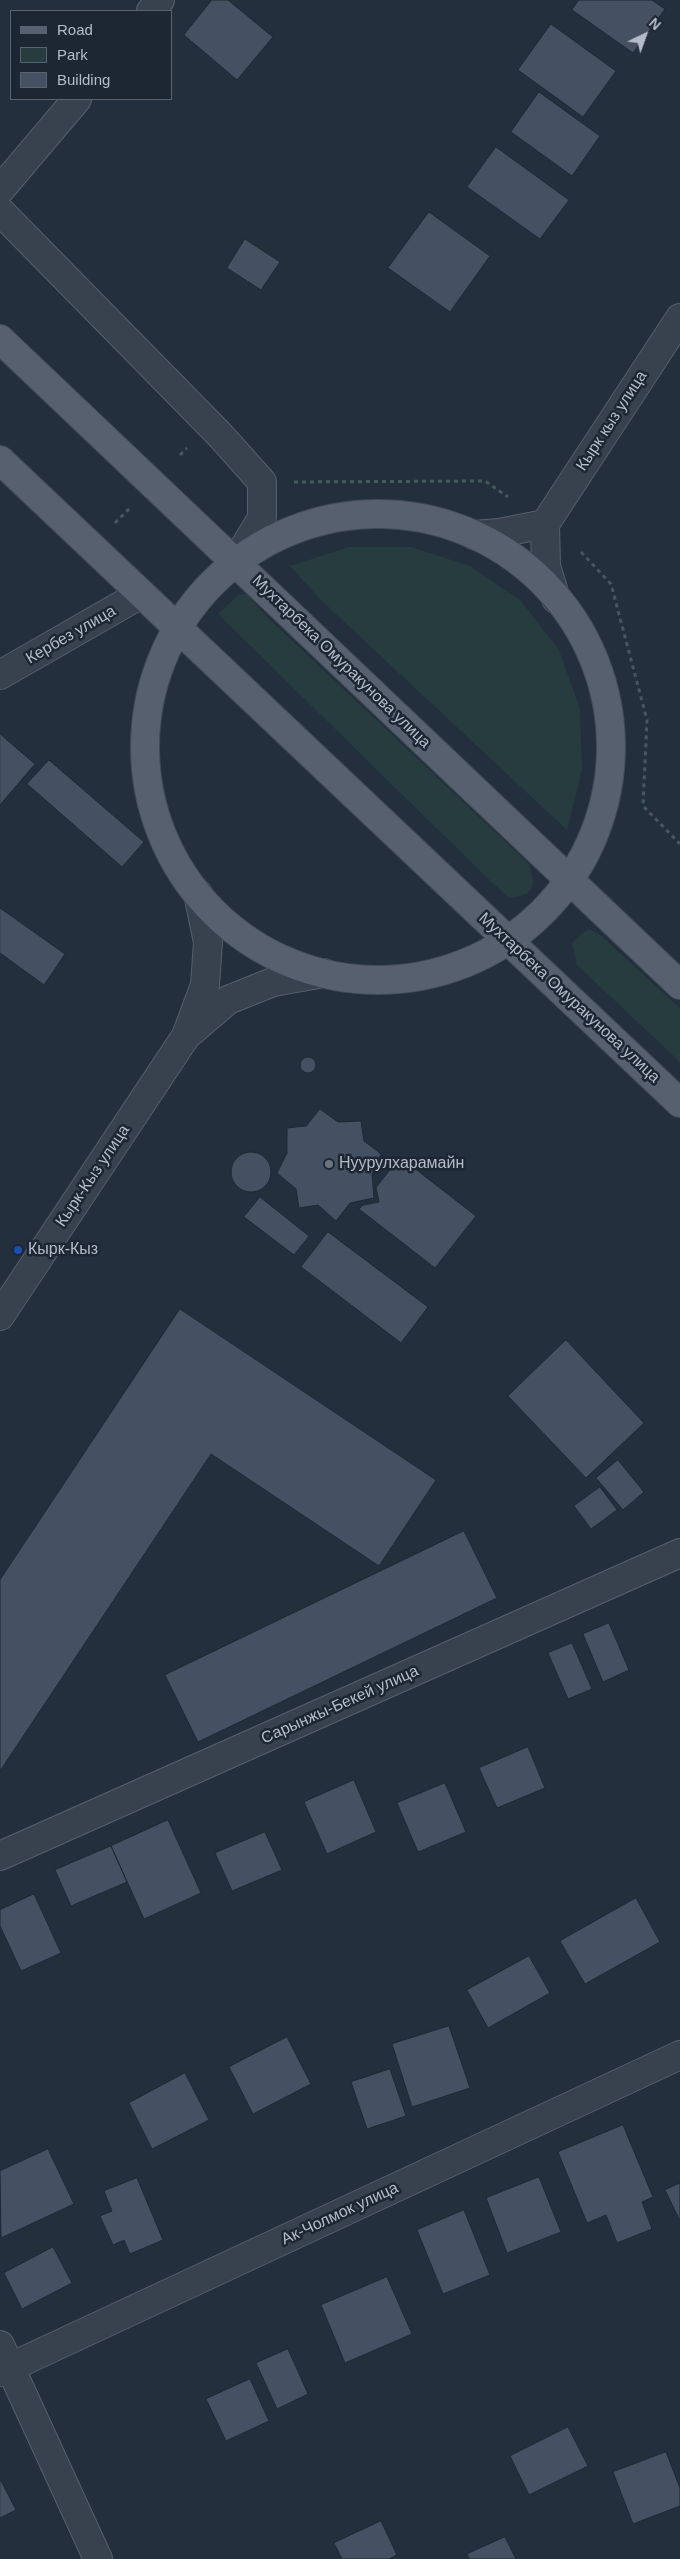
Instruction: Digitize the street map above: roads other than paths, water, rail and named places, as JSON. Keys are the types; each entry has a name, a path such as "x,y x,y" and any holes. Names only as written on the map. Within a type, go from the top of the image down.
{"main road":[{"name":"Мухтарбека Омуракунова улица","path":"0,340 236,561 680,985"},
{"name":"Мухтарбека Омуракунова улица","path":"0,460 680,1103"},
{"path":"393,514 434,521 474,535 510,555 546,585 574,621 595,662 608,706 611,752 606,798 593,841 570,881 542,915 508,942 467,964 423,977 377,981 324,974 286,962 246,940 212,912 184,877 163,838 150,796 144,753 148,709 156,675 177,627 203,591 236,561 271,539 310,523 351,515 393,514"}],"street":[{"path":"152,10 160,0"},
{"path":"0,190 76,100"},
{"path":"0,211 220,434 262,482 262,518 236,561"},
{"name":"Кырк кыз улица","path":"545,524 680,318"},
{"path":"474,535 500,533 545,524 546,566 556,599"},
{"name":"Кербез улица","path":"0,675 142,594"},
{"name":"Кырк-Кыз улица","path":"0,1316 186,1036 205,985 208,942 198,894"},
{"name":"Кырк-Кыз улица","path":"186,1036 228,1000 273,982 324,974"},
{"name":"Сарынжы-Бекей улица","path":"0,1856 680,1553"},
{"name":"Ак-Чолмок улица","path":"4,2362 680,2055"},
{"path":"4,2362 98,2559"}],"place":[{"name":"Нуурулхарамайн","path":"329,1164"},
{"name":"Кырк-Кыз","path":"18,1250"}]}
